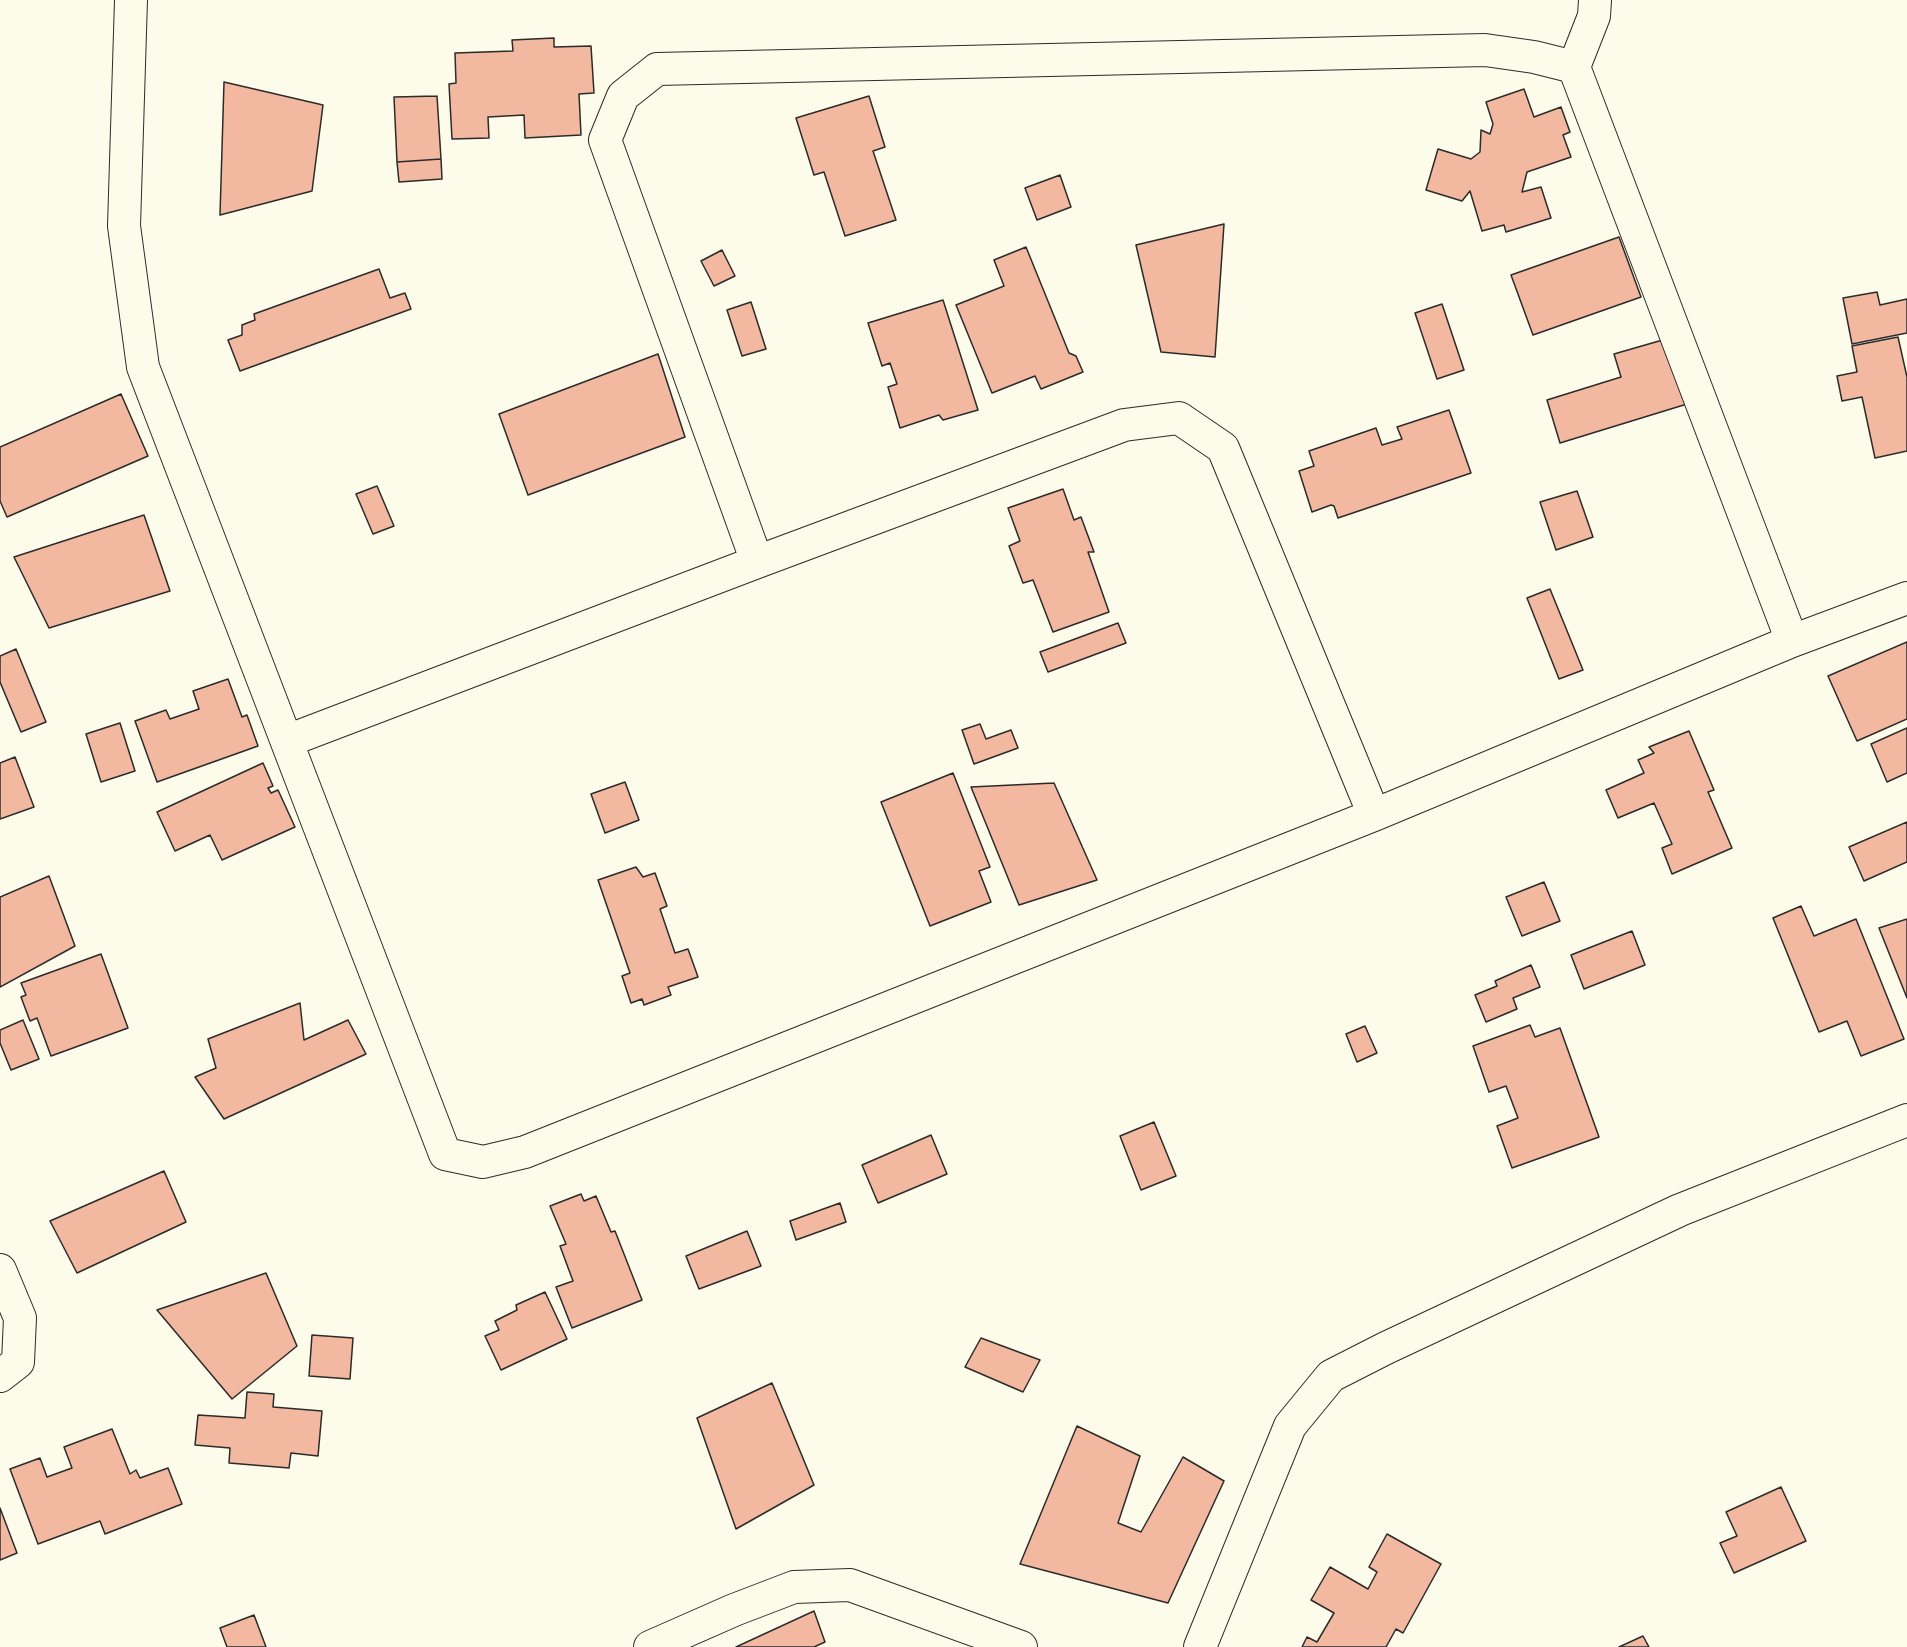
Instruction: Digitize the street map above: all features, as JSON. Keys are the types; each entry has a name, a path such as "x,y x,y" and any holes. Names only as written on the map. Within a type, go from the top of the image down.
{"street":[{"path":"131,0 124,226 143,367 445,1154 483,1162 525,1152 1374,815 1792,641 1907,598"},
{"path":"1596,0 1594,16 1574,67 1792,641"},
{"path":"757,562 605,140 623,96 657,69 1485,50 1534,57 1574,67"},
{"path":"287,741 1124,425 1179,418 1223,448 1374,815"},
{"path":"1200,1647 1290,1426 1331,1376 1680,1210 1907,1120"},
{"path":"0,1270 20,1318 18,1362 0,1376"},
{"path":"650,1647 734,1610 794,1587 850,1585 1021,1647"}],"building":[{"path":"554,38 554,47 591,46 594,93 579,94 581,135 525,138 524,115 488,117 489,138 452,139 449,84 456,83 455,53 513,51 512,40"},
{"path":"224,82 323,105 312,191 220,215"},
{"path":"1524,89 1534,117 1561,107 1570,132 1563,135 1571,157 1527,172 1522,192 1541,187 1551,218 1506,232 1504,225 1482,231 1470,191 1462,201 1426,190 1438,149 1471,159 1480,152 1481,130 1490,134 1493,124 1486,102"},
{"path":"437,96 441,159 397,162 394,97"},
{"path":"869,96 885,147 873,151 896,220 845,236 824,172 814,175 796,118"},
{"path":"441,159 442,179 399,182 397,162"},
{"path":"1060,175 1071,207 1037,220 1025,188"},
{"path":"1224,224 1215,357 1161,352 1136,245"},
{"path":"1619,237 1641,297 1533,335 1511,275"},
{"path":"1026,247 1069,353 1076,356 1083,372 1041,389 1035,376 992,393 956,305 1004,286 994,260"},
{"path":"722,250 735,276 714,286 701,261"},
{"path":"379,269 390,298 405,293 411,309 240,371 228,340 242,335 242,325 255,320 254,314"},
{"path":"1877,292 1880,305 1907,299 1907,333 1852,344 1843,298"},
{"path":"943,300 978,410 943,420 939,415 900,428 888,387 897,384 890,363 882,366 868,323"},
{"path":"751,302 766,349 742,356 727,310"},
{"path":"1442,304 1464,370 1437,379 1415,313"},
{"path":"1898,337 1907,377 1907,451 1875,458 1862,397 1842,401 1837,376 1857,372 1852,346"},
{"path":"1666,339 1687,404 1560,443 1547,400 1621,377 1614,354"},
{"path":"658,354 685,437 528,495 499,414"},
{"path":"121,394 148,456 7,517 0,501 0,447"},
{"path":"1449,410 1471,473 1338,518 1334,506 1331,505 1312,512 1299,471 1314,466 1309,451 1376,428 1382,445 1402,439 1397,427"},
{"path":"377,486 394,526 373,534 356,494"},
{"path":"1063,489 1074,520 1081,517 1094,552 1088,552 1109,612 1053,632 1033,580 1023,583 1009,546 1020,541 1008,508"},
{"path":"1577,491 1593,537 1556,550 1540,502"},
{"path":"144,515 170,591 49,628 14,557"},
{"path":"1550,589 1583,670 1559,679 1527,598"},
{"path":"1118,623 1126,643 1048,672 1040,652"},
{"path":"1907,642 1907,719 1857,741 1828,676"},
{"path":"16,649 46,722 21,732 0,682 0,656"},
{"path":"228,679 242,717 247,715 258,746 157,782 135,721 166,710 170,719 199,709 193,691"},
{"path":"120,723 135,771 101,782 86,734"},
{"path":"980,724 986,739 1011,730 1018,748 974,764 962,730"},
{"path":"1907,728 1907,773 1887,782 1871,744"},
{"path":"1689,731 1714,790 1708,792 1732,848 1672,874 1662,848 1672,844 1654,803 1618,818 1606,790 1644,773 1638,760 1654,753 1649,747"},
{"path":"15,757 34,807 0,819 0,763"},
{"path":"263,763 273,786 268,788 271,793 278,790 295,827 222,860 210,835 175,851 157,812"},
{"path":"953,773 990,867 979,871 991,902 930,926 881,802"},
{"path":"625,782 639,820 605,833 591,794"},
{"path":"1054,783 1097,880 1019,905 971,787"},
{"path":"1907,822 1907,862 1864,881 1849,847"},
{"path":"636,867 643,877 655,873 667,906 660,909 675,953 688,949 698,977 668,987 671,995 644,1005 642,999 631,1003 622,976 630,973 598,880"},
{"path":"49,876 75,946 0,987 0,897"},
{"path":"1544,882 1560,921 1522,936 1506,897"},
{"path":"1801,906 1814,936 1856,919 1904,1039 1861,1056 1847,1021 1819,1032 1773,918"},
{"path":"1907,919 1907,998 1879,928"},
{"path":"1632,931 1645,965 1584,989 1571,955"},
{"path":"101,954 128,1028 51,1056 37,1018 30,1021 21,997 26,995 21,983"},
{"path":"1531,965 1540,987 1513,998 1517,1009 1486,1022 1475,995 1497,986 1495,981"},
{"path":"300,1003 304,1040 348,1020 366,1054 224,1119 195,1077 216,1068 208,1039"},
{"path":"23,1020 39,1059 11,1070 0,1043 0,1030"},
{"path":"1530,1025 1535,1037 1560,1028 1599,1137 1512,1168 1497,1126 1518,1118 1506,1086 1489,1092 1473,1046"},
{"path":"1365,1026 1377,1053 1357,1062 1346,1034"},
{"path":"1154,1122 1176,1176 1141,1190 1120,1136"},
{"path":"931,1135 947,1174 878,1203 862,1165"},
{"path":"164,1171 186,1222 77,1273 50,1221"},
{"path":"581,1194 584,1201 596,1196 611,1232 615,1231 642,1300 572,1328 556,1287 573,1281 560,1246 566,1244 550,1206"},
{"path":"840,1203 846,1222 796,1240 790,1221"},
{"path":"747,1231 761,1266 699,1289 686,1256"},
{"path":"266,1273 297,1346 232,1399 157,1310"},
{"path":"545,1292 567,1339 501,1370 485,1336 499,1330 495,1321 517,1310 516,1305"},
{"path":"312,1335 353,1338 350,1379 309,1376"},
{"path":"981,1338 1040,1360 1023,1392 965,1367"},
{"path":"772,1383 814,1485 736,1529 697,1418"},
{"path":"247,1392 274,1394 273,1407 322,1411 318,1456 291,1453 289,1468 229,1463 230,1448 195,1445 198,1415 245,1418"},
{"path":"1077,1426 1140,1456 1118,1523 1141,1532 1183,1457 1224,1481 1168,1603 1020,1564"},
{"path":"112,1429 130,1474 136,1470 140,1478 168,1468 182,1504 105,1534 100,1521 38,1544 10,1469 40,1458 47,1477 72,1468 64,1447"},
{"path":"1781,1487 1806,1541 1734,1573 1720,1543 1737,1536 1726,1512"},
{"path":"0,1508 17,1553 0,1560"},
{"path":"1387,1534 1441,1564 1403,1633 1396,1629 1386,1647 1302,1647 1307,1637 1317,1642 1334,1613 1311,1600 1330,1567 1368,1589 1377,1572 1369,1567"},
{"path":"814,1611 825,1642 814,1647 736,1647"},
{"path":"254,1615 266,1647 227,1647 220,1628"},
{"path":"1643,1636 1649,1647 1619,1647"}]}
